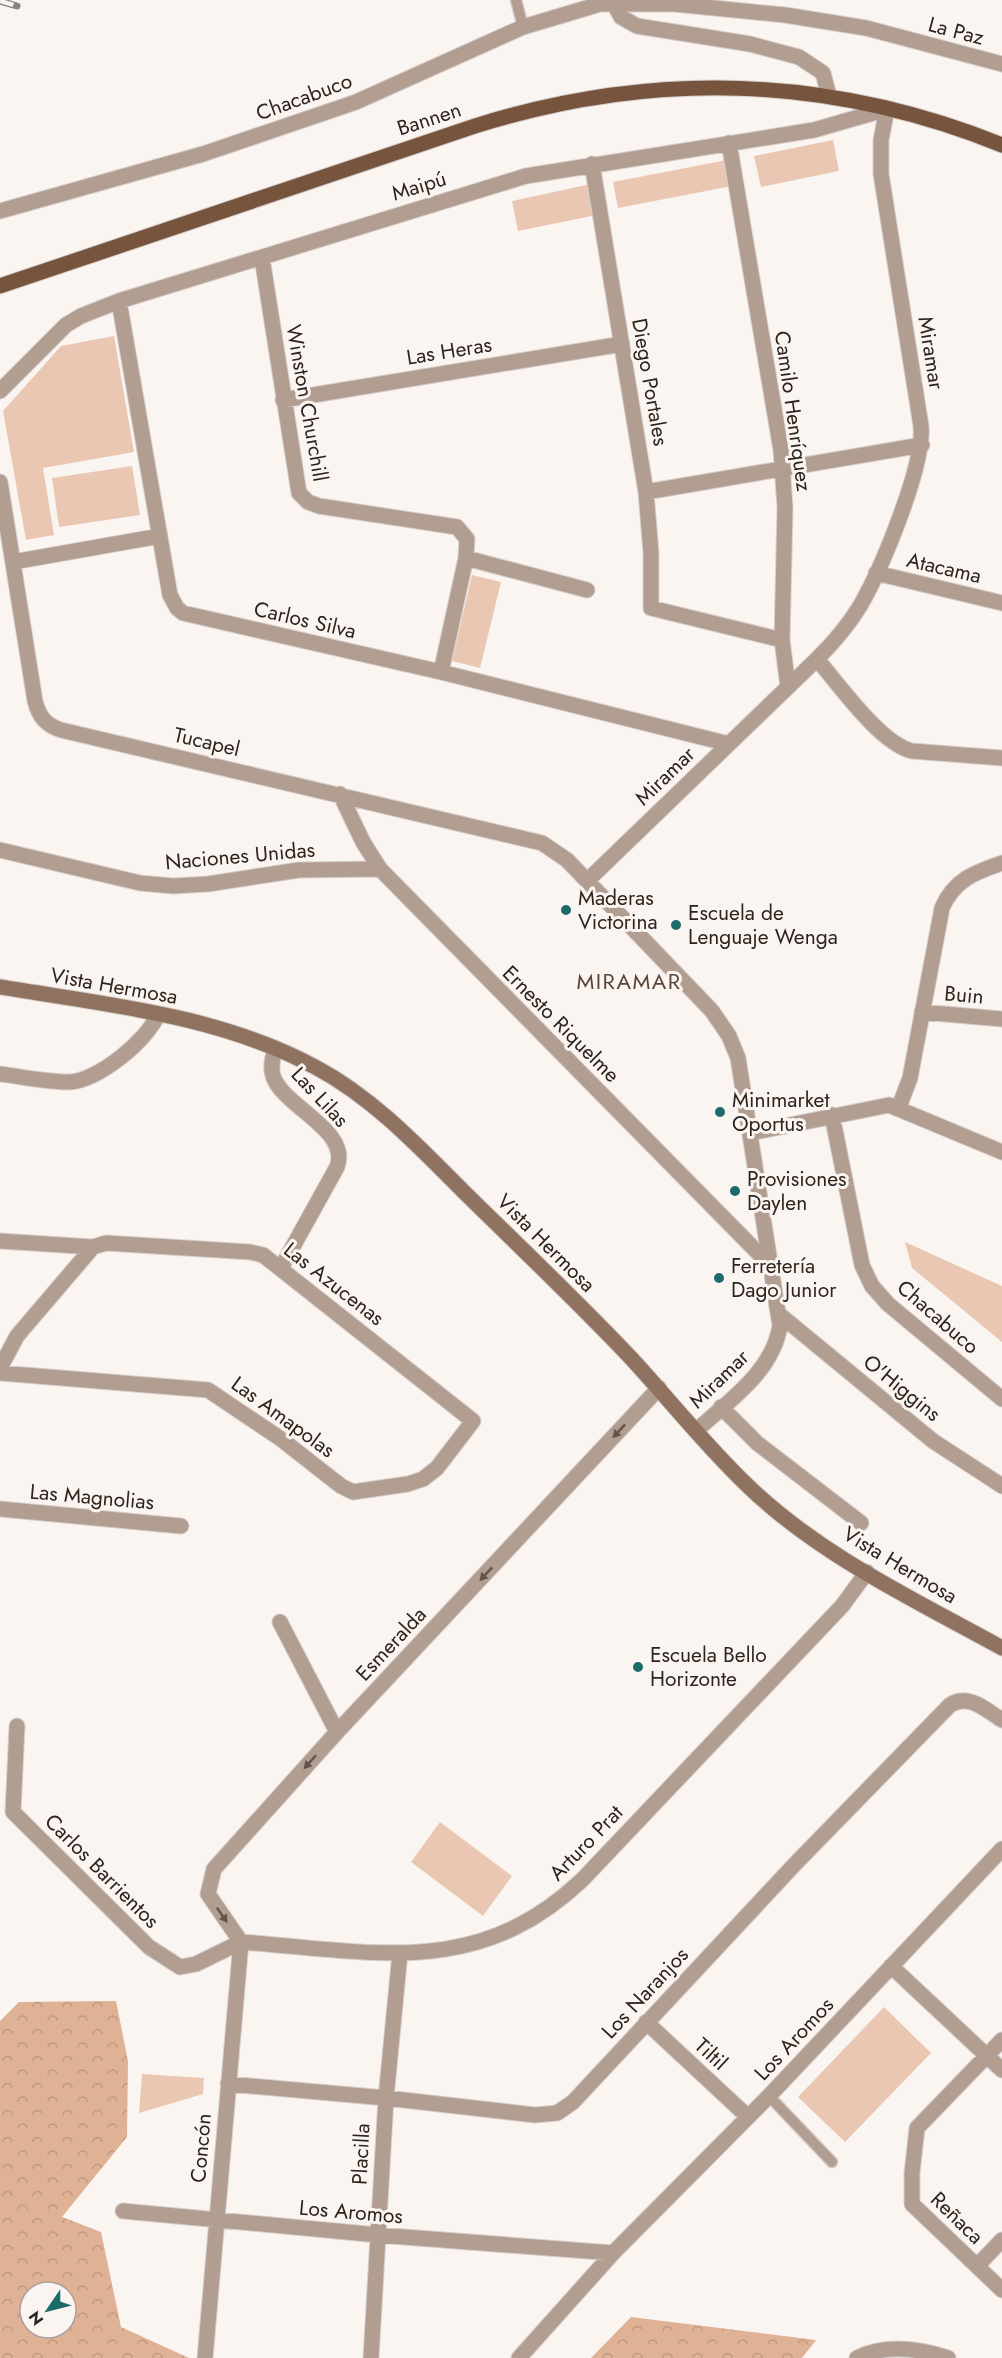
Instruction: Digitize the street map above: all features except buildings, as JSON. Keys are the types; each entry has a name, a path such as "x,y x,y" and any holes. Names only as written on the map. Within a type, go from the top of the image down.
{"main road":[{"name":"Bannen","path":"0,286 385,155 548,105 630,91 674,87 756,88 829,96 887,109"},
{"path":"887,109 951,126 1002,145"},
{"name":"Vista Hermosa","path":"0,987 158,1014 212,1026 275,1048 340,1082 389,1120 560,1286 659,1388 749,1487 810,1535 867,1572 1002,1648"}],"street":[{"name":"Chacabuco","path":"0,211 203,154 356,102 523,27 600,4 614,4"},
{"name":"La Paz","path":"614,4 674,4 826,21 866,28 1002,64"},
{"path":"614,4 621,17 638,26 750,44 799,57 823,73 829,96"},
{"name":"Maipú","path":"0,391 66,326 81,316 119,301 494,185 592,164 814,130 887,109"},
{"name":"Miramar","path":"696,1431 770,1359 778,1338 780,1315 738,1058 722,1023 588,880 817,659 852,617 876,573 914,476 922,445 921,426 881,174 881,140 887,109"},
{"name":"Camilo Henríquez","path":"729,143 782,470 785,518 782,640 788,687"},
{"name":"Diego Portales","path":"592,164 646,492 651,553 651,608 782,640"},
{"name":"Winston Churchill","path":"262,258 296,487 303,498 319,506 457,527 467,539 466,558 441,672"},
{"name":"Carlos Silva","path":"119,301 170,595 177,608 183,613 441,672 729,744"},
{"name":"Las Heras","path":"283,400 622,344"},
{"path":"646,492 922,445"},
{"name":"Tucapel","path":"0,482 35,701 38,711 48,724 61,730 529,838 555,850 588,880"},
{"path":"13,562 160,536"},
{"path":"466,558 587,590"},
{"name":"Atacama","path":"876,573 1002,603"},
{"path":"817,659 884,736 898,747 912,751 1002,758"},
{"name":"Ernesto Riquelme","path":"340,794 363,842 380,869 772,1268"},
{"name":"Naciones Unidas","path":"0,850 140,883 173,886 208,884 299,870 380,869"},
{"path":"899,1107 910,1078 939,919 946,897 953,888 971,874 1002,863"},
{"name":"Buin","path":"922,1012 1002,1019"},
{"path":"0,1074 69,1082 83,1080 142,1040 158,1014"},
{"name":"Las Lilas","path":"275,1048 271,1065 274,1080 285,1095 330,1136 339,1157 337,1167 280,1268"},
{"path":"750,1132 880,1105 899,1107 1002,1152"},
{"name":"Chacabuco","path":"832,1115 862,1265 872,1286 888,1304 1002,1399"},
{"name":"Las Azucenas","path":"0,1241 93,1246 106,1243 250,1252 262,1255 473,1421"},
{"path":"0,1368 17,1336 93,1246"},
{"name":"O'Higgins","path":"780,1315 933,1441 1002,1486"},
{"name":"Las Amapolas","path":"0,1373 208,1390 281,1439 341,1486 353,1492 408,1484 423,1479 437,1468 473,1421"},
{"name":"Esmeralda","path":"241,1942 208,1894 214,1869 337,1732 659,1388"},
{"path":"721,1407 757,1443 861,1523"},
{"name":"Las Magnolias","path":"0,1509 181,1526"},
{"name":"Arturo Prat","path":"241,1942 400,1953 441,1952 483,1942 526,1923 565,1896 842,1606 867,1572"},
{"path":"280,1622 337,1732"},
{"name":"Los Naranjos","path":"228,2084 386,2098 535,2115 556,2113 573,2102 646,2022 950,1704 962,1700 972,1701 1002,1720"},
{"name":"Carlos Barrientos","path":"17,1726 13,1812 126,1925 149,1947 180,1967 196,1964 241,1942"},
{"name":"Los Aromos","path":"519,2358 613,2253 769,2096 1002,1849"},
{"name":"Concón","path":"205,2358 241,1942"},
{"name":"Placilla","path":"371,2358 386,2098 400,1953"},
{"path":"891,1966 1002,2070"},
{"name":"Tiltil","path":"646,2022 747,2116"},
{"path":"986,2056 1002,2040"},
{"name":"Reñaca","path":"986,2056 918,2128 912,2174 912,2204 1002,2290"},
{"name":"Los Aromos","path":"123,2211 378,2235 613,2253"},
{"path":"977,2266 1002,2240"},
{"path":"857,2358 892,2349 920,2350 948,2358"}],"lane":[{"path":"516,0 523,27"},
{"path":"769,2096 832,2162"}],"shaded area":[{"path":"833,140 839,171 761,187 754,156"},
{"path":"727,160 732,186 618,208 613,182"},
{"path":"591,184 597,215 518,231 512,201"},
{"path":"114,336 134,452 43,468 54,535 26,540 3,411 61,346"},
{"path":"132,466 140,515 59,527 52,478"},
{"path":"472,575 501,582 480,668 452,661"},
{"path":"905,1242 1002,1286 1002,1342 912,1268"},
{"path":"440,1822 512,1876 483,1916 411,1862"},
{"path":"884,2007 931,2053 845,2142 798,2097"},
{"path":"142,2074 204,2078 203,2094 139,2113"}],"green space":[{"path":"116,2001 128,2061 127,2137 62,2217 101,2232 121,2327 189,2358 0,2358 0,2021 19,2002"},
{"path":"631,2317 816,2340 802,2358 591,2358"}],"railway":[{"path":"0,1 17,6"}],"place":[{"name":"Maderas Victorina","path":"566,910"},
{"name":"Escuela de Lenguaje Wenga","path":"676,925"},
{"name":"Minimarket Oportus","path":"720,1112"},
{"name":"Provisiones Daylen","path":"735,1191"},
{"name":"Ferretería Dago Junior","path":"719,1278"},
{"name":"Escuela Bello Horizonte","path":"638,1667"}],"district":[{"name":"MIRAMAR","path":"629,981"}]}
